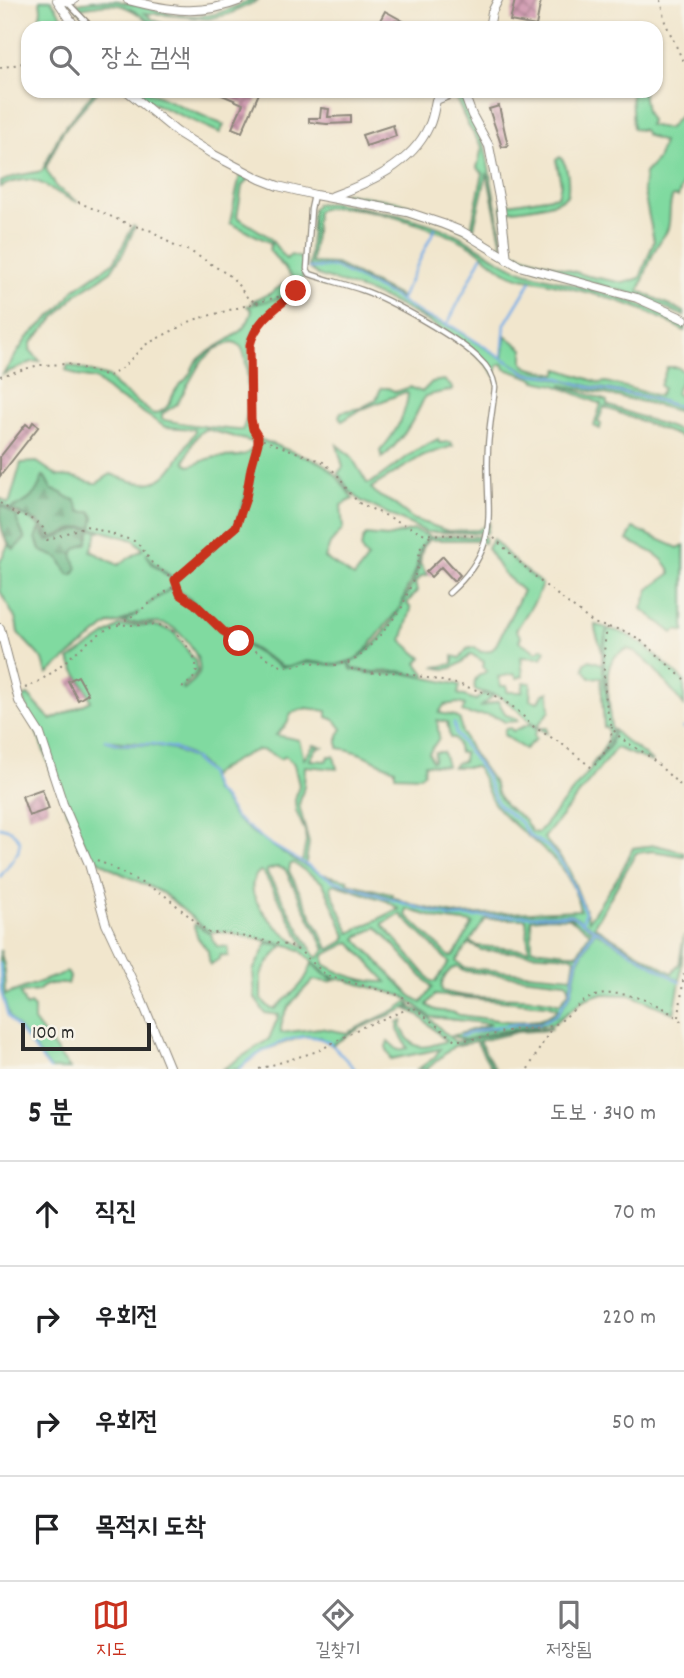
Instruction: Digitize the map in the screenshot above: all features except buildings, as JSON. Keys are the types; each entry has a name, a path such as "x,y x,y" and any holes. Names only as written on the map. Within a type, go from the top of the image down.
{"street":[{"path":"72,21 61,1 74,0"},
{"path":"128,0 194,11 216,9 241,0"},
{"path":"490,21 498,0"},
{"path":"136,98 177,132 241,171 278,186 407,212 463,232 507,260 637,298 684,319"},
{"path":"331,197 367,184 402,158 425,134 438,98"},
{"path":"464,98 489,146 501,208 507,260"},
{"path":"0,628 19,701 40,734 63,804 85,852 106,924 170,1069"}],"lane":[{"path":"61,1 84,21"},
{"path":"315,195 311,209 307,270 319,277 363,290 385,300 453,340 482,361 493,379 495,387 488,446 488,536 465,579 449,593"}],"path":[{"path":"660,0 666,22 684,63"},
{"path":"0,68 21,64"},
{"path":"78,202 152,231 176,247 190,251 232,277 247,297 258,304"},
{"path":"307,270 302,285 262,320 252,336 251,419 258,437 323,462 337,474 359,503 431,536 492,537 541,582 592,622 622,630 635,637 684,680"},
{"path":"0,376 39,365 68,364 109,376 120,370 145,345 193,320 234,307 283,298 296,291"},
{"path":"175,580 236,527 246,498 258,437"},
{"path":"0,503 18,515 37,522 43,528 47,540 86,526 134,541 152,563 175,580 180,594 195,604 223,631 281,666 292,667 307,662 336,665 356,659 367,650 398,612 417,570 420,549 431,536"},
{"path":"16,692 47,676 86,644 131,618 176,585"},
{"path":"117,625 150,624 174,631 191,652 197,667 193,679 182,688"},
{"path":"348,662 352,669 374,673 399,672 461,685 498,697 516,709 534,727 562,744 592,768 610,746 612,727 604,669 604,642 608,627"},
{"path":"612,727 629,745 648,755 684,788"},
{"path":"85,852 163,894 209,933 225,933 297,948 327,975 403,997 455,1040 552,1026"},
{"path":"679,1018 684,973"},
{"path":"528,1069 552,1026 590,997 636,997 679,1018 684,1024"},
{"path":"260,1069 309,1055 360,1028 413,1007"}],"green space":[{"path":"40,0 51,0 65,21 39,21"},
{"path":"250,0 259,0 229,14 208,19 145,13 156,21 149,21 120,5 103,4 79,8 89,21 75,4 118,1 174,14 197,16 230,9"},
{"path":"88,98 92,98 63,131 46,167 56,187 78,202 33,180 0,187 0,182 42,171 60,133"},
{"path":"141,98 163,98 224,125 220,133"},
{"path":"456,98 463,98 485,146 504,252 451,223 432,216 339,195 345,193 400,202 471,228 483,173 477,168 482,147","holes":["487,173 502,244 500,249 473,231"]},
{"path":"631,98 644,98 646,112 651,121 649,125 668,129 682,113 684,104 684,180 678,197 673,196 671,199 667,230 653,254 639,291 684,312 684,316 630,293 535,267 509,256 502,205 558,196 561,183 556,160 560,157 567,172 567,195 549,204 507,211 512,252 588,276 624,283 640,278 654,241 643,188 645,173 657,160 663,142 646,135 643,130 633,129"},
{"path":"240,175 249,179 242,186 237,217 269,237 286,259 291,255 305,259 301,281 292,291 272,301 252,301 269,294 293,278 269,250 271,243 230,223"},
{"path":"334,203 395,214 439,227 518,269 646,307 684,324 684,331 619,301 511,274 474,248 443,233 396,218 349,208 317,211 312,263 336,264 401,297 400,299 335,266 309,267 313,209 317,204"},
{"path":"133,226 135,227 123,253 111,271 77,294 31,343 30,350 40,361 3,374 27,338 60,308 75,289 114,262"},
{"path":"334,267 392,296 425,317 453,328 528,374 645,398 684,409 684,413 561,385 680,431 684,433 684,438 604,407 598,422 601,424 600,429 594,426 601,404 505,369 503,364 498,365 495,375 475,354 428,322 385,299 318,275 309,268"},
{"path":"290,295 259,323 249,345 250,425 257,438 245,498 235,527 175,579 153,563 146,553 152,564 174,581 175,585 147,605 175,586 179,595 194,604 223,632 281,667 305,663 348,663 352,670 381,674 399,672 460,685 458,694 476,700 483,694 493,696 480,707 498,701 506,715 518,721 505,722 492,716 467,714 462,712 465,705 458,703 444,705 439,713 455,716 460,720 462,733 494,783 497,793 506,806 524,819 532,832 538,833 610,746 614,730 652,762 616,748 544,838 568,867 589,920 620,874 633,848 655,845 684,852 684,856 653,851 636,853 595,924 595,927 672,973 679,965 684,935 680,981 571,914 485,916 564,915 577,919 594,931 577,959 569,992 565,1003 571,994 578,961 595,931 680,982 674,1013 631,995 600,994 585,999 553,1024 502,1031 464,1040 452,1036 491,1024 431,1017 403,996 327,975 301,951 291,946 225,932 209,932 163,893 116,871 89,854 67,811 23,697 28,695 51,720 91,701 69,660 119,626 150,625 174,632 195,661 197,671 182,687 184,689 199,673 198,659 184,638 167,625 151,622 123,623 139,612 119,623 109,624 47,674 43,660 18,633 16,620 0,591 0,562 8,545 14,549 17,516 24,516 41,527 37,539 41,551 59,558 68,573 73,575 76,572 72,554 87,543 91,529 98,531 91,551 118,565 143,549 134,540 92,528 94,517 80,512 76,501 52,491 41,481 33,496 20,505 9,509 0,503 0,498 8,503 10,501 21,463 37,462 58,476 93,483 111,474 144,483 155,482 164,477 179,458 195,432 194,429 165,427 116,397 95,379 78,376 66,370 68,365 109,377 116,386 153,414 164,410 197,361 244,327 252,310 247,306","holes":["232,342 238,344 244,353 247,388 245,424 242,430 162,419 162,414 177,404 200,363 215,349","206,429 253,442 254,447 249,452 234,457 211,458 189,466 185,461 195,438","307,708 327,711 327,717 335,720 342,729 338,735 338,748 395,769 395,775 420,776 424,773 425,764 447,766 443,752 435,752 432,761 429,753 439,738 437,720 447,722 450,738 454,738 459,753 464,753 463,762 456,763 453,767 476,767 496,806 546,852 567,876 580,910 460,915 417,906 426,909 341,884 325,876 414,905 393,897 392,894 322,874 294,860 253,833 233,816 223,799 214,791 208,773 193,759 173,749 153,745 120,745 104,740 147,744 162,746 177,749 202,764 211,777 255,751 264,751 280,759 285,756 294,764 299,785 295,800 296,811 305,831 304,864 309,843 299,805 305,766 337,769 334,756 329,756 326,761 310,760 316,749 322,747 314,745 304,759 299,740 276,735 287,724 291,713","293,863 323,883 346,936 344,941 328,948 289,871","277,867 285,869 325,949 318,958 267,870","260,871 263,872 306,948 287,935 265,914 253,891 253,881","334,884 387,901 399,909 350,933 331,886","406,909 440,919 473,923 455,954 450,957 406,915","400,914 449,962 436,982 431,981 383,925","569,918 590,932 577,954 532,949 531,919","486,919 526,919 529,950 478,946 470,941","377,927 432,987 422,1003 410,995 356,939","350,942 387,982 363,980 324,964 324,955","469,943 481,950 575,958 572,977 465,968 456,961","456,966 465,971 566,982 569,991 560,1004 546,1000 456,995 442,991 443,980","435,995 547,1005 558,1009 537,1020 511,1021 459,1015 435,1010 427,1005","559,1011 557,1015 539,1024 507,1026 541,1021","503,1026 461,1036 485,1028"]},
{"path":"506,336 523,349 523,363 529,368 556,374 559,369 600,383 606,382 659,396 667,367 677,367 684,372 676,393 684,399 684,408 646,396 529,373 503,358"},
{"path":"444,380 453,388 425,396 407,429 382,458 380,451 398,425 408,394 405,392 360,410 342,421 339,416 341,412 361,408 376,400 381,388 396,392 410,387 422,392 432,382"},
{"path":"259,439 322,463 336,475 353,499 341,505 343,529 330,544 325,558 354,577 368,558 361,547 366,535 387,537 414,530 429,536 420,549 416,570 401,606 356,659 336,665 307,661 282,666 224,631 178,590 175,581 236,528 247,498"},
{"path":"438,439 439,443 451,442 453,446 422,456 371,488 413,519 448,531 478,530 489,523 487,533 426,532 361,501 349,490 338,473 343,467 337,445 351,456 367,483 371,483 418,449"},
{"path":"43,476 52,490 76,501 80,512 91,512 94,517 92,528 76,528 48,539 44,528 38,522 9,509 31,498"},
{"path":"1,505 17,516 25,539 14,549 3,534"},
{"path":"41,527 47,541 75,530 91,529 87,543 72,554 77,569 73,575 68,574 59,558 41,551 36,538"},
{"path":"633,528 678,548 684,545 684,632 677,630 673,633 642,609 649,589 671,573 664,561 627,540"},
{"path":"431,537 485,537 484,543 475,540 429,540 424,547"},
{"path":"493,539 517,564 542,584 536,599 516,630 521,637 519,641 537,652 543,648 546,650 542,658 521,657 523,676 517,678 514,674 498,677 501,686 507,686 507,692 522,692 524,682 531,683 530,700 539,702 543,694 549,692 550,711 538,725 539,728 547,728 547,733 535,726 502,698 475,690 476,678 487,671 483,667 484,662 471,654 451,668 436,667 453,664 453,656 460,658 467,649 475,647 481,652 495,647 523,591 503,573 487,548"},
{"path":"595,625 607,628 603,669 612,733 609,745 592,767 606,743 608,733 607,727 604,727 601,677 590,678 584,669 585,663 590,660 602,664 602,651"},
{"path":"608,629 639,642 684,681 684,706 641,656 627,649 612,660 609,668 610,714 604,659"},
{"path":"530,724 537,730 534,735 536,739 525,749 504,735 505,729 510,728 513,731"},
{"path":"195,924 212,935 217,946 228,947 228,956 220,955 219,959 210,965 208,951 198,938"},
{"path":"267,943 283,945 261,975 261,999 271,1009 275,1009 297,989 312,963 335,980 313,980 287,1011 281,1025 281,1033 320,1028 347,1033 407,1002 411,1006 360,1028 332,1045 319,1037 304,1036 264,1050 238,1069 223,1069 269,1039 279,1015 265,1013 255,998 253,971"},
{"path":"0,950 4,965 5,995 67,972 70,977 68,984 52,984 38,991 20,993 26,1007 30,1004 34,1008 34,1021 70,1069 51,1069 9,1016 1,990"},
{"path":"411,1008 429,1018 456,1042 518,1030 551,1028 517,1032 479,1041 495,1069 492,1069 476,1041 454,1046 427,1069 418,1069 434,1058 440,1049 391,1059 386,1047 388,1041 398,1050 408,1048 398,1030 398,1022 403,1021 401,1026 405,1034 419,1046 446,1041 419,1015 407,1009"}],"waterway":[{"path":"400,301 435,228"},
{"path":"447,325 482,256"},
{"path":"309,268 334,267 425,316 453,327 528,374 552,376 684,408"},
{"path":"502,358 505,324 531,281"},
{"path":"454,723 456,734 485,774 500,806 520,822 530,836 548,847 564,866 585,913 583,921"},
{"path":"105,740 120,744 153,744 173,748 193,758 208,773 215,791 224,799 234,816 267,842 332,880 452,917 571,915 680,982"},
{"path":"0,827 11,830 20,841 18,852 0,877"},
{"path":"461,1036 488,1028 539,1024 557,1014 570,994 577,960 594,931"},
{"path":"0,964 2,995 8,1016 50,1069"},
{"path":"239,1069 270,1047 296,1038 309,1037 331,1044"},
{"path":"333,1046 355,1069"}],"route":[{"path":"239,641 223,631 195,604 180,594 175,580 238,523 258,443 258,437 251,425 252,336 262,320 296,291"}]}
